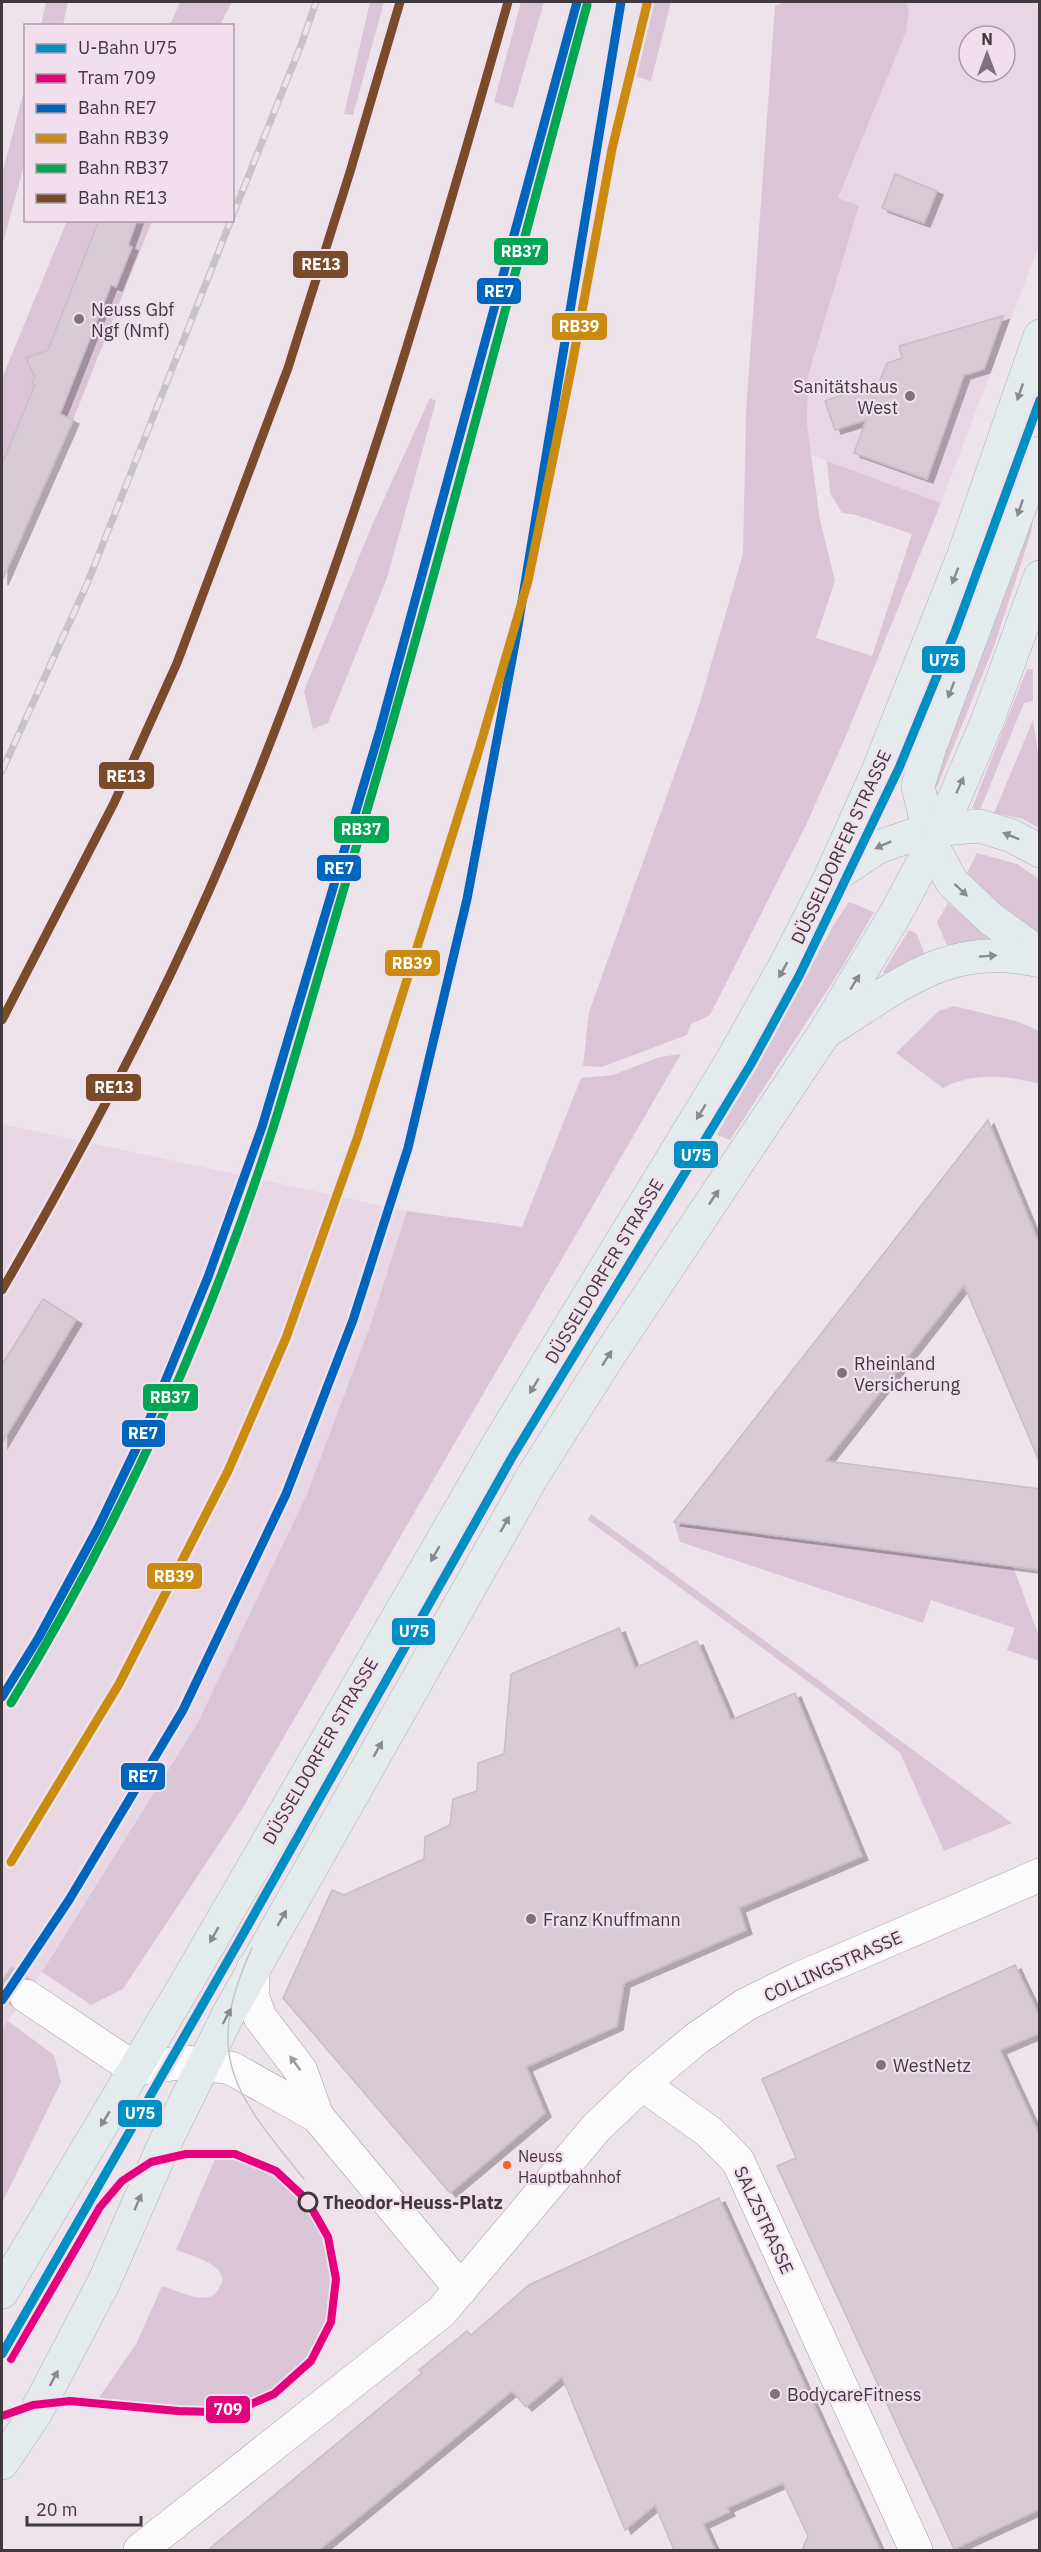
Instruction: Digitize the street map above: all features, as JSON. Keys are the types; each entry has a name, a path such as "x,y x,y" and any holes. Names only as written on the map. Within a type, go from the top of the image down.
{"main road":[{"name":"DÜSSELDORFER STRASSE","path":"135,2069 496,1448 731,1062 786,964 829,880 878,771 963,557 1040,336"},
{"path":"1040,453 918,786 952,882 991,919 1040,954"},
{"path":"2,2463 35,2414 104,2282 163,2147 203,2063 253,1969 532,1477 610,1354 825,1032 896,913 987,722 1040,577"},
{"path":"829,880 878,847 980,826 1012,836 1040,850"},
{"path":"825,1032 910,977 937,965 964,958 996,955 1040,961"},
{"path":"2,2292 135,2069"}],"street":[{"name":"COLLINGSTRASSE","path":"642,2084 696,2039 745,2005 798,1979 1040,1875"},
{"path":"253,1969 253,1998 260,2017 301,2071 317,2116 461,2289"},
{"path":"26,1996 135,2069 169,2063 203,2063 231,2068 317,2116"},
{"path":"140,2550 441,2312 596,2128 642,2084"},
{"name":"SALZSTRASSE","path":"642,2084 708,2131 738,2161 916,2550"}],"shaded area":[{"path":"46,2 68,2 63,24 41,24"},
{"path":"180,2 232,2 221,24 170,24"},
{"path":"370,2 384,2 353,115 344,114"},
{"path":"521,2 544,2 513,108 494,102"},
{"path":"648,2 671,2 651,81 630,75"},
{"path":"785,2 906,2 909,11 906,32 838,198 859,206 808,376 807,424 811,455 820,520 835,581 816,638 872,656 912,534 856,515 842,513 830,493 827,461 941,503 846,736 805,827 710,1015 691,1024 687,1035 602,1067 583,1066 589,1012 698,709 743,554 746,411 775,6"},
{"path":"906,2 1039,2 1039,245 941,503 811,455 807,424 808,376 859,207 838,198 906,32 909,11"},
{"path":"24,91 24,166 2,246 2,174"},
{"path":"67,222 152,222 73,420 28,401 2,464 2,378"},
{"path":"430,398 436,401 387,578 328,723 313,729 304,691 372,525"},
{"path":"1033,518 1031,533 994,646 937,787 933,785"},
{"path":"1027,669 1033,669 1033,701 1024,703 980,810 972,808"},
{"path":"1033,720 1040,766 1039,828 1023,819 994,813"},
{"path":"977,853 1017,864 1039,879 1039,937 965,877"},
{"path":"849,902 874,912 841,969 730,1140 717,1135 836,921"},
{"path":"948,903 991,939 987,943 948,948 937,922"},
{"path":"909,930 917,934 925,955 889,975 883,972"},
{"path":"954,1006 1019,1022 1039,1031 1039,1084 1002,1077 978,1077 943,1088 896,1053 939,1011"},
{"path":"681,1054 242,1809 123,1989 91,2005 42,1972 197,1724 307,1494 369,1329 407,1211 522,1227 581,1078 613,1075 660,1057"},
{"path":"2,1124 407,1211 369,1329 307,1494 197,1724 42,1972 2,2030"},
{"path":"591,1514 1012,1823 944,1851 900,1753 829,1697 588,1520"},
{"path":"674,1522 1013,1566 1039,1637 1039,1661 1007,1650 1015,1628 931,1600 923,1623 680,1542"},
{"path":"8,2021 54,2055 61,2082 2,2203 2,2030"},
{"path":"237,2156 262,2167 296,2189 314,2209 328,2238 334,2277 333,2297 323,2335 314,2352 300,2371 252,2404 198,2410 131,2405 98,2399 136,2344 162,2286 203,2298 212,2296 218,2289 222,2280 221,2273 216,2268 200,2258 176,2250 215,2159"}],"building":[{"path":"895,174 937,191 924,223 882,208"},
{"path":"98,222 136,222 128,245 132,247 116,287 111,285 60,414 73,420 2,581 2,464 35,385 32,384 35,377 26,358 48,350"},
{"name":"Sanitätshaus West","path":"1003,316 984,369 964,375 927,479 854,453 866,420 835,430 825,401 879,383 887,363 902,358 899,346"},
{"name":"Rheinland Versicherung","path":"988,1120 1040,1246 1040,1463 964,1285 826,1461 1040,1489 1040,1570 674,1522"},
{"path":"43,1299 76,1320 2,1443 2,1365"},
{"name":"Franz Knuffmann","path":"619,1628 635,1668 697,1641 731,1720 795,1693 862,1856 739,1908 746,1930 624,1983 617,2026 526,2067 545,2113 450,2193 283,1998 332,1890 344,1895 424,1859 425,1837 450,1825 453,1799 477,1791 478,1763 504,1754 511,1674"},
{"path":"1015,1965 1040,2018 1040,2033 1000,2050 1040,2137 1040,2509 954,2549 777,2166 796,2158 762,2079"},
{"path":"719,2198 880,2550 802,2550 808,2536 783,2483 727,2508 729,2512 703,2524 715,2550 674,2550 655,2505 625,2530 562,2377 526,2407 512,2391 319,2550 208,2550 422,2373 419,2370 467,2331 471,2335 529,2285"}],"tunnel":[{"path":"2,1980 26,1996"}],"tram line":[{"path":"252,1948 237,1986 229,2018 228,2047 233,2072 244,2097 260,2122 304,2179"},
{"name":"709","path":"2,2416 33,2405 70,2401 212,2412 244,2407 274,2394 311,2361 331,2322 336,2279 328,2237 307,2200 276,2171 235,2154 186,2154 151,2162 122,2181 100,2207 11,2359"}],"railway":[{"path":"234,212 316,2"},
{"path":"2,771 87,584 230,222"}],"metro line":[{"name":"U75","path":"2,2354 238,1943 511,1459 751,1064 799,976 899,768 955,632 1040,400"}],"rail line":[{"name":"RE13","path":"2,1020 114,803 177,663 288,368 350,172 400,2"},
{"name":"RE13","path":"2,1290 93,1128 150,1018 227,849 269,746 346,536 381,430 508,2"},
{"name":"RE7","path":"2,1697 39,1637 98,1528 146,1428 208,1277 262,1127 380,730 577,2"},
{"name":"RE7","path":"2,2000 69,1900 183,1710 286,1494 353,1320 408,1148 467,899 516,638 621,2"},
{"name":"RB39","path":"11,1862 119,1684 228,1471 286,1338 358,1136 478,753 528,581 572,365 612,149 647,4"},
{"name":"RB37","path":"11,1703 51,1635 125,1495 191,1350 248,1203 293,1063 412,653 587,5"}],"place":[{"name":"Neuss Gbf Ngf (Nmf)","path":"79,319"},
{"name":"Sanitätshaus West","path":"910,396"},
{"name":"Rheinland Versicherung","path":"842,1373"},
{"name":"Franz Knuffmann","path":"531,1919"},
{"name":"WestNetz","path":"881,2065"},
{"name":"Neuss Hauptbahnhof","path":"507,2165"},
{"name":"Theodor-Heuss-Platz","path":"308,2202"},
{"name":"BodycareFitness","path":"775,2394"}]}
